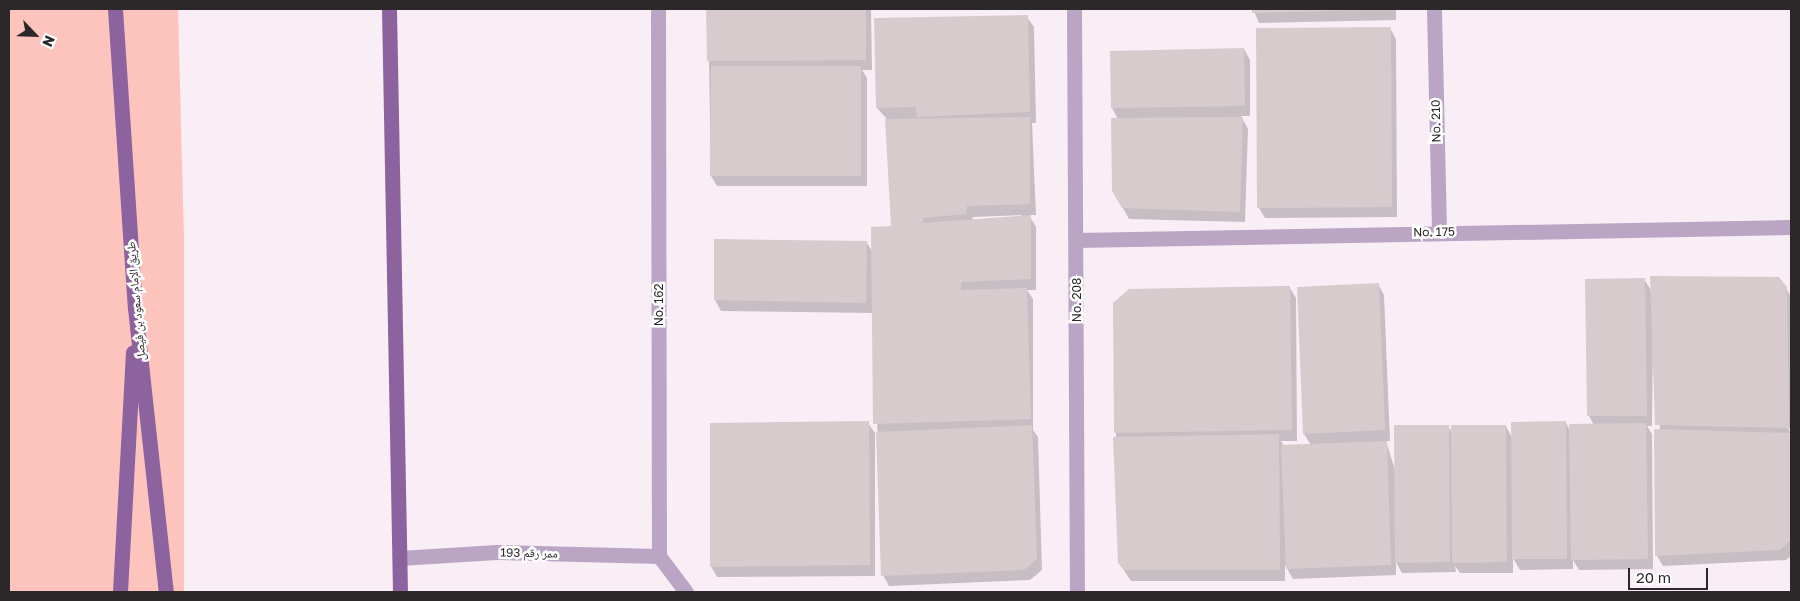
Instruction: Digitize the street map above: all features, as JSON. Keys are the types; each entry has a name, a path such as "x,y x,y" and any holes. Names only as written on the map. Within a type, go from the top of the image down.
{"main road":[{"name":"طريق الإمام سعود بن فيصل","path":"115,9 135,308 166,592"},
{"path":"389,9 400,592"},
{"path":"120,592 135,308"}],"street":[{"name":"No. 162","path":"658,9 659,556"},
{"name":"No. 208","path":"1074,9 1077,240 1077,592"},
{"name":"No. 210","path":"1434,9 1439,232"},
{"name":"No. 175","path":"1077,240 1791,227"},
{"name":"ممر رقم 193","path":"400,558 496,552 659,556"},
{"path":"659,556 686,592"}],"shaded area":[{"path":"9,9 178,9 184,239 184,592 9,592"}],"building":[{"path":"706,9 866,9 866,60 707,61"},
{"path":"1252,9 1363,9 1363,10 1252,13"},
{"path":"1028,15 1030,112 917,117 916,107 876,108 874,18"},
{"path":"1391,27 1392,207 1257,208 1256,28"},
{"path":"1244,48 1245,106 1111,108 1110,51"},
{"path":"711,66 861,66 861,176 710,176"},
{"path":"1030,117 1030,204 967,206 966,214 923,218 923,223 1031,215 1031,279 961,282 961,290 1027,288 1031,419 873,424 871,227 891,226 885,119"},
{"path":"1243,117 1240,212 1122,208 1112,191 1111,118"},
{"path":"714,239 867,241 866,303 714,300"},
{"path":"1650,276 1779,277 1787,287 1789,428 1655,425"},
{"path":"1645,278 1647,416 1587,416 1585,279"},
{"path":"1379,283 1385,430 1303,434 1297,287"},
{"path":"1290,286 1292,430 1114,433 1113,303 1129,289"},
{"path":"869,421 870,565 710,567 710,423"},
{"path":"1566,421 1567,559 1512,559 1511,422"},
{"path":"1646,423 1648,559 1571,560 1569,424"},
{"path":"1032,425 1037,559 1024,570 881,576 876,432"},
{"path":"1394,425 1449,425 1450,562 1395,563"},
{"path":"1451,425 1506,425 1507,562 1452,563"},
{"path":"1654,429 1791,433 1791,540 1780,550 1655,556"},
{"path":"1279,434 1280,570 1124,570 1118,563 1113,437"},
{"path":"1387,441 1391,565 1286,569 1281,445"}]}
